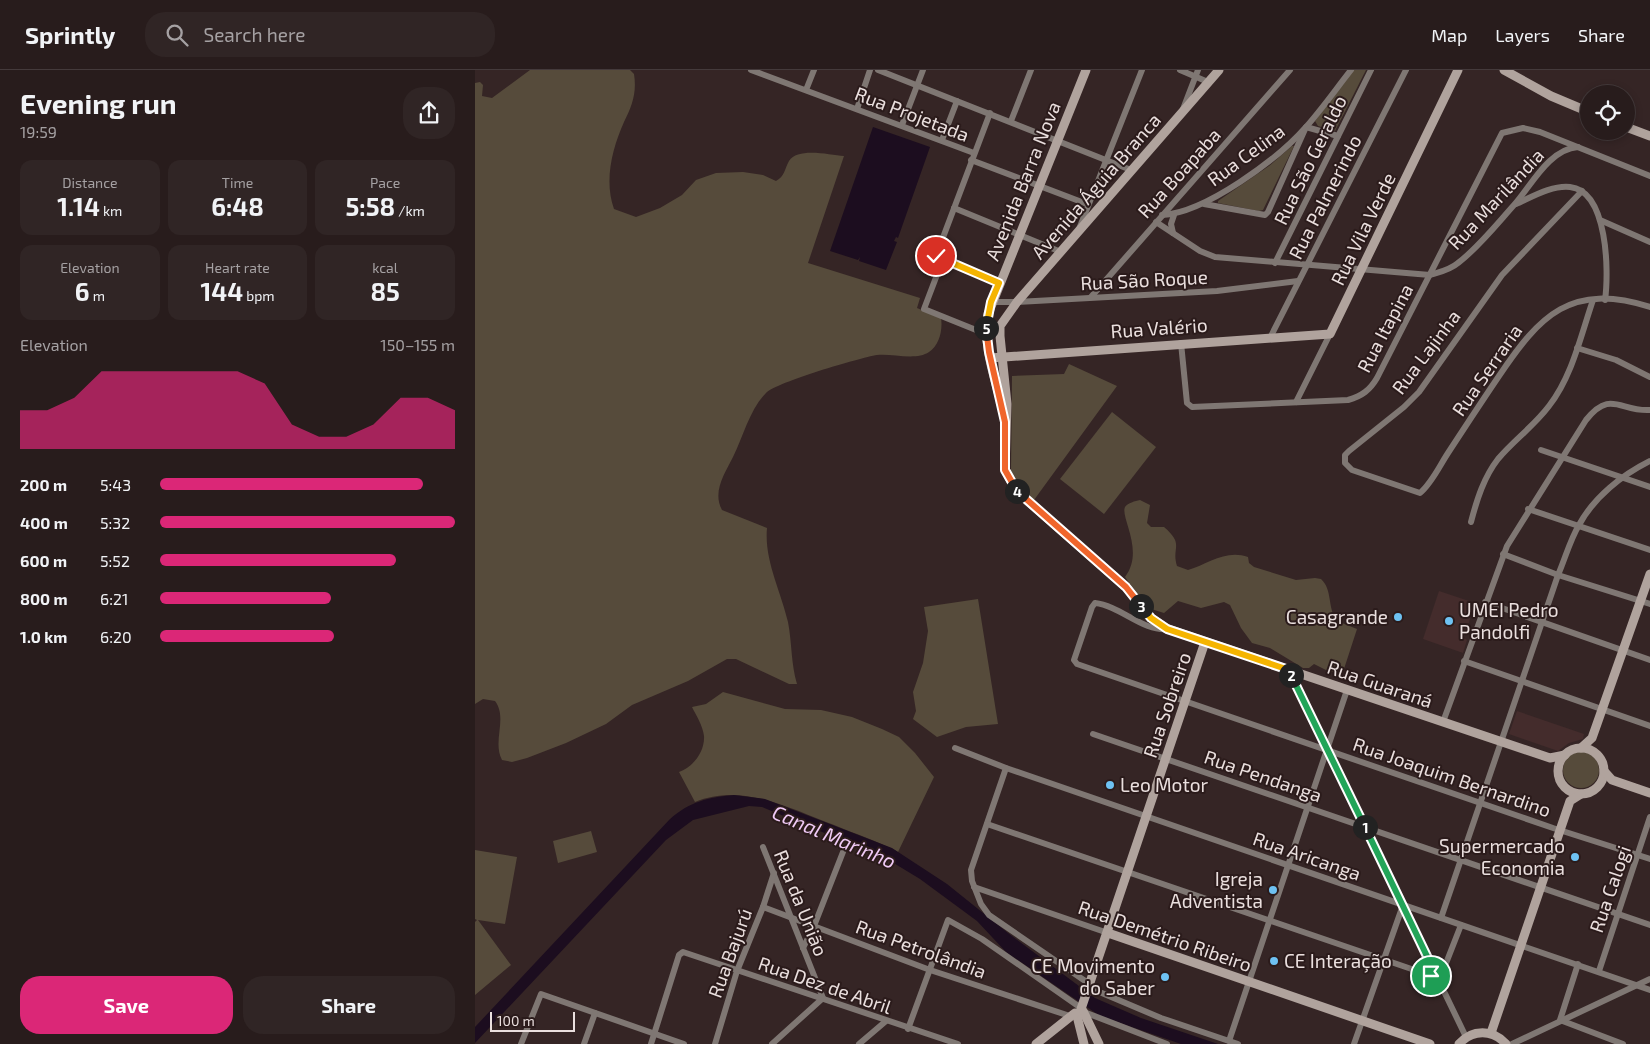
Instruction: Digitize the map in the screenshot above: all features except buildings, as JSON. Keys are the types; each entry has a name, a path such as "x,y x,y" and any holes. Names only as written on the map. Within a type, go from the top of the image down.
{"street":[{"path":"806,90 813,70"},
{"path":"857,109 870,70"},
{"path":"878,70 1131,170"},
{"path":"902,125 923,70"},
{"path":"1011,121 1031,70"},
{"name":"Avenida Barra Nova","path":"986,334 991,302 1086,70"},
{"path":"1077,233 1142,70"},
{"path":"1181,70 1196,73 1209,82"},
{"name":"Avenida Águia Branca","path":"1000,326 1017,302 1219,70"},
{"name":"Rua Boapaba","path":"1091,297 1290,70"},
{"name":"Rua Celina","path":"1162,216 1174,215 1204,204 1283,150 1306,127 1351,70"},
{"name":"Rua São Geraldo","path":"1275,263 1371,70"},
{"name":"Rua Palmerindo","path":"1271,338 1298,281 1406,70"},
{"name":"Rua Vila Verde","path":"1296,402 1458,70"},
{"name":"Rua Projetada","path":"754,71 974,153"},
{"path":"1506,71 1551,96 1580,108"},
{"path":"1183,111 1196,73"},
{"path":"942,140 957,101"},
{"path":"990,113 936,256 999,283"},
{"path":"1204,204 1265,215 1306,127 1338,136"},
{"name":"Rua Itapina","path":"1181,343 1188,406 1348,400 1368,391 1377,378 1502,133 1516,128 1531,129 1579,147"},
{"path":"1635,130 1650,136"},
{"path":"1579,147 1650,176"},
{"name":"Rua Marilândia","path":"1156,222 1200,251 1215,257 1430,275 1447,270 1459,263 1515,204 1550,162 1567,149 1579,147"},
{"path":"971,160 1087,204"},
{"path":"1515,204 1561,187 1576,188 1592,200 1600,220 1607,268 1605,300"},
{"name":"Rua Lajinha","path":"1420,493 1352,470 1345,463 1345,455 1404,407 1419,392 1492,287 1582,191"},
{"path":"954,208 1019,233 1061,252"},
{"path":"1173,233 1171,224 1174,215"},
{"path":"1600,220 1650,242"},
{"path":"943,259 924,309 986,334"},
{"name":"Rua São Roque","path":"991,302 1217,291 1298,281"},
{"path":"1471,522 1489,473 1498,459 1549,407 1559,391 1577,348 1593,300"},
{"name":"Rua Serraria","path":"1420,493 1528,335 1549,314 1559,308 1593,300 1650,307"},
{"path":"987,320 1000,326"},
{"name":"Rua Guaraná","path":"1000,326 1007,404 1005,470 1017,491 1126,587 1151,618 1167,629 1501,742 1547,757 1556,758 1565,754"},
{"name":"Rua Guaraná","path":"986,334 1006,436"},
{"name":"Rua Valério","path":"990,358 1181,343 1330,334"},
{"path":"1577,348 1616,360 1650,377"},
{"path":"1443,722 1503,554 1528,509 1586,420 1603,404 1617,403 1637,409 1650,410"},
{"path":"1541,450 1650,487"},
{"path":"1441,918 1558,575 1578,526 1592,506 1622,477 1650,461"},
{"path":"1528,509 1650,550"},
{"path":"1503,554 1558,575 1650,604"},
{"path":"1558,773 1559,763 1565,754 1581,748 1592,738 1650,574"},
{"path":"1485,602 1650,660"},
{"name":"Rua Joaquim Bernardino","path":"1167,629 1151,627 1118,609 1095,603 1074,658 1075,662 1185,702 1559,830 1650,859"},
{"name":"Rua Sobreiro","path":"1079,1011 1090,988 1205,642"},
{"path":"1464,661 1650,726"},
{"path":"1289,670 1466,1037"},
{"path":"1229,1041 1347,690"},
{"name":"Rua Pendanga","path":"1093,734 1650,925"},
{"path":"1592,738 1595,753"},
{"name":"Rua Aricanga","path":"955,748 1006,768 1650,990"},
{"path":"1581,748 1595,753 1602,761 1604,771 1601,783"},
{"path":"1547,757 1556,766 1560,781 1567,788 1581,794"},
{"path":"1006,768 971,872 983,908 992,918 1019,934 1090,988 1161,1018 1238,1044"},
{"path":"1604,771 1615,781 1650,793"},
{"path":"1491,1033 1569,805 1573,797 1591,791 1601,783 1615,781"},
{"path":"1567,788 1570,797 1569,805"},
{"name":"Rua Calogi","path":"1599,971 1650,818"},
{"path":"987,824 1429,975 1436,975 1443,971 1461,925"},
{"name":"Rua da União","path":"763,847 823,998"},
{"path":"803,948 814,926 843,852"},
{"name":"Rua Bajurú","path":"715,1044 737,971 763,907 774,872"},
{"name":"Rua Demétrio Ribeiro","path":"975,888 1431,1044"},
{"path":"1354,1044 1402,905"},
{"name":"Rua Petrolândia","path":"763,907 930,970 1079,1011"},
{"path":"908,1029 948,920 982,939 1090,1019 1167,1044"},
{"name":"Rua Dez de Abril","path":"655,1033 679,955 683,952 689,952 737,971 958,1044"},
{"path":"1560,1020 1578,964"},
{"path":"1512,1044 1650,979"},
{"path":"521,1044 541,994 684,1044"},
{"path":"772,1044 823,998"},
{"path":"1036,1044 1079,1011"},
{"path":"1079,1011 1084,1044"},
{"path":"584,1044 595,1013"},
{"path":"1090,1019 1099,1044"},
{"path":"1560,1020 1623,1044"},
{"path":"859,1044 886,1021"},
{"path":"651,1044 655,1033"},
{"path":"1459,1044 1466,1037 1478,1033 1491,1033 1506,1044"}],"shaded area":[{"path":"530,70 630,70 634,74 635,87 633,99 613,154 610,187 614,209 636,217 660,208 682,195 696,180 716,173 743,172 763,175 776,181 783,175 789,161 799,154 814,153 844,156 808,263 920,298 917,308 941,318 941,328 935,346 924,355 877,355 837,365 773,388 766,393 755,407 723,476 718,496 722,510 767,528 770,564 788,622 797,684 789,684 736,659 727,659 688,681 632,705 606,724 566,743 512,762 502,760 499,753 500,715 495,701 483,699 475,704 475,83 480,82 483,85 482,96 492,98"},
{"path":"1353,70 1366,70 1335,131 1318,126 1315,121"},
{"path":"873,127 930,147 898,238 896,237 894,241 897,242 886,270 859,261 860,257 858,260 830,251"},
{"path":"1294,146 1263,210 1259,211 1218,203 1218,201 1269,166"},
{"path":"1069,364 1117,386 1034,500 1027,496 1011,471 1012,376 1064,374"},
{"path":"1112,412 1156,447 1104,514 1060,479"},
{"path":"1140,500 1150,505 1147,523 1151,527 1164,527 1174,538 1176,542 1177,566 1188,570 1217,558 1240,555 1248,557 1249,563 1254,567 1296,580 1321,579 1327,588 1332,610 1337,621 1357,629 1343,672 1330,672 1314,664 1309,668 1303,668 1270,648 1252,643 1241,628 1230,605 1224,602 1201,608 1178,601 1164,613 1148,608 1125,577 1131,567 1133,557 1131,536 1124,512 1125,507 1130,503"},
{"name":"UMEI Pedro Pandolfi","path":"1439,591 1475,603 1464,638 1467,640 1463,653 1423,639"},
{"path":"978,599 998,724 966,727 937,737 913,719 916,711 913,692 923,663 928,631 924,607"},
{"path":"723,692 785,709 821,710 852,717 899,737 915,753 934,777 898,852 784,805 766,800 731,795 695,802 679,772 693,763 700,753 704,742 702,728 692,707 706,704"},
{"path":"1517,711 1584,734 1583,739 1569,743 1558,751 1509,734"},
{"path":"1581,752 1588,753 1594,757 1598,763 1598,777 1594,783 1588,787 1581,788 1574,787 1568,783 1564,777 1563,770 1564,763 1568,757 1574,753"},
{"path":"734,795 765,799 892,848 947,884 1008,933 1095,998 1141,1018 1218,1044 1181,1044 1100,1016 1006,952 977,921 920,879 887,859 762,807 749,806 693,820 666,840 475,1043 475,1027 670,819 685,808 700,801"},
{"path":"591,831 597,852 558,863 553,841"},
{"path":"475,850 517,857 505,924 478,920 511,965 475,995 475,922 477,920 475,919"}],"place":[{"name":"Casagrande","path":"1398,617"},
{"name":"UMEI Pedro Pandolfi","path":"1449,621"},
{"name":"Leo Motor","path":"1110,785"},
{"name":"Supermercado Economia","path":"1575,857"},
{"name":"Igreja Adventista","path":"1273,890"},
{"name":"CE Interação","path":"1274,961"},
{"name":"CE Movimento do Saber","path":"1165,977"}],"route":[{"path":"936,256 999,283 991,302 986,334 1005,422 1005,470 1013,486 1023,497 1126,587 1147,614 1156,622 1178,633 1289,670 1436,975 1431,976"}],"water label":[{"name":"Canal Marinho","path":"834,837"}]}
